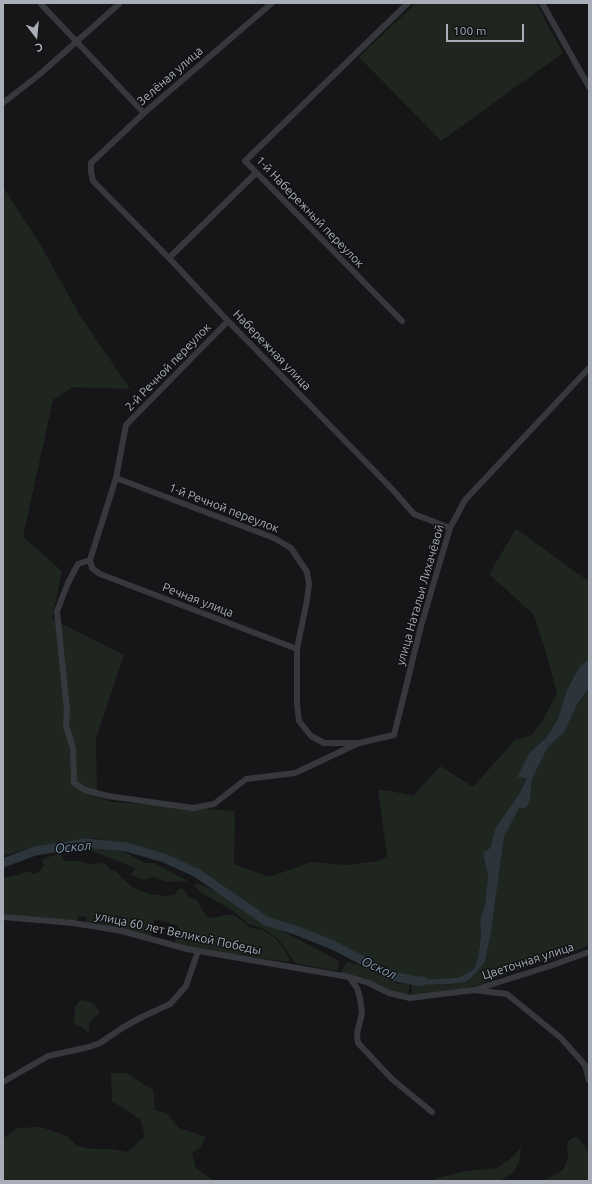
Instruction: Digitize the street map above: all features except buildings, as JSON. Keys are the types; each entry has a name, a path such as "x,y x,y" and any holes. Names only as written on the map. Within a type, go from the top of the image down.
{"street":[{"path":"40,3 144,113"},
{"path":"3,104 40,74 120,3"},
{"name":"Зелёная улица","path":"91,172 91,163 144,113 272,3"},
{"name":"1-й Набережный переулок","path":"402,321 245,161 408,3"},
{"path":"542,3 589,87"},
{"name":"Набережная улица","path":"91,172 93,181 393,490 414,514 450,528"},
{"path":"169,258 256,173"},
{"name":"2-й Речной переулок","path":"90,560 116,478 126,425 228,321"},
{"name":"улица Натальи Лихачёвой","path":"359,743 394,735 421,626 450,528 465,500 589,368"},
{"name":"1-й Речной переулок","path":"116,478 274,538 291,548 307,572 309,584 297,649 297,704 299,721 311,736 324,743 359,743"},
{"path":"90,560 78,564 68,582 57,611 67,710 66,726 73,748 74,783 85,790 108,796 193,808 214,804 246,778 295,773 359,743"},
{"name":"Речная улица","path":"90,560 92,568 100,574 297,649"},
{"name":"улица 60 лет Великой Победы","path":"3,917 74,923 122,931 198,951 348,977 369,983 389,993 410,998 474,990 507,994 529,1010 561,1038 585,1065 589,1080"},
{"path":"3,1082 48,1056 89,1047 100,1043 122,1028 170,1004 186,986 198,951"},
{"name":"Цветочная улица","path":"474,990 589,952"},
{"path":"348,977 357,988 360,998 362,1013 357,1034 358,1043 392,1079 432,1112"},
{"path":"504,980 507,994"}],"shaded area":[{"path":"416,3 536,3 563,53 441,141 359,57"},
{"path":"3,187 39,242 79,314 130,389 73,387 53,400 23,537 62,571 52,619 124,655 96,739 97,797 112,802 235,811 234,864 269,877 312,862 345,865 379,861 387,856 378,790 391,791 413,796 440,766 473,787 515,740 532,735 544,718 557,693 534,615 489,574 516,529 587,580 589,578 589,660 581,665 566,692 558,719 546,738 529,753 517,777 527,777 519,794 495,829 490,848 483,853 488,875 485,905 480,920 481,935 478,959 474,969 458,978 429,979 413,976 392,976 335,946 298,931 266,921 197,873 164,858 96,838 27,849 3,856"},
{"path":"589,660 588,689 578,703 564,732 548,747 532,779 530,800 528,805 524,808 519,808 504,837 491,932 485,962 473,976 465,982 412,985 413,976 429,979 458,978 474,969 478,959 481,935 480,920 485,905 488,875 483,853 490,848 495,829 519,794 527,778 517,777 529,753 546,738 558,719 566,692 575,675 581,665"},
{"path":"589,687 589,945 564,956 518,970 459,992 411,996 412,985 465,982 485,962 491,932 504,837 519,808 528,805 530,800 532,779 548,747 564,732 578,703"},
{"path":"98,847 109,850 123,851 145,863 154,863 188,881 167,882 153,877 144,880 131,875 135,868 89,850"},
{"path":"58,854 62,856 64,861 106,864 133,888 150,894 166,896 175,895 179,889 183,889 189,897 198,901 200,907 208,917 215,918 225,915 234,915 251,928 263,930 275,938 286,952 289,962 208,951 174,943 179,926 155,919 151,936 102,924 86,922 86,917 78,916 77,921 3,914 3,878 18,875 27,871 35,874 39,872 44,865 42,859"},
{"path":"193,884 199,884 220,893 264,921 339,961 337,971 295,963 279,940 263,928 248,924 235,912 200,892"},
{"path":"348,961 354,964 373,967 397,984 410,982 408,997 340,973"},
{"path":"81,1000 91,1002 99,1010 99,1014 89,1022 89,1031 87,1032 74,1022 75,1007"},
{"path":"111,1073 126,1073 153,1090 155,1110 166,1113 179,1128 206,1137 200,1148 192,1153 196,1168 214,1181 3,1181 3,1139 18,1128 41,1127 67,1136 77,1146 127,1152 145,1136 140,1119 112,1101"},
{"path":"576,1136 587,1149 589,1161 589,1181 543,1181 563,1170 568,1159 567,1142"},
{"path":"521,1148 520,1159 514,1172 499,1181 435,1181 437,1178 466,1171 497,1168 510,1159"}],"waterway":[{"name":"Оскол","path":"3,863 35,851 86,843 126,847 164,858 197,873 266,921 298,931 335,946 392,976 423,981"}]}
